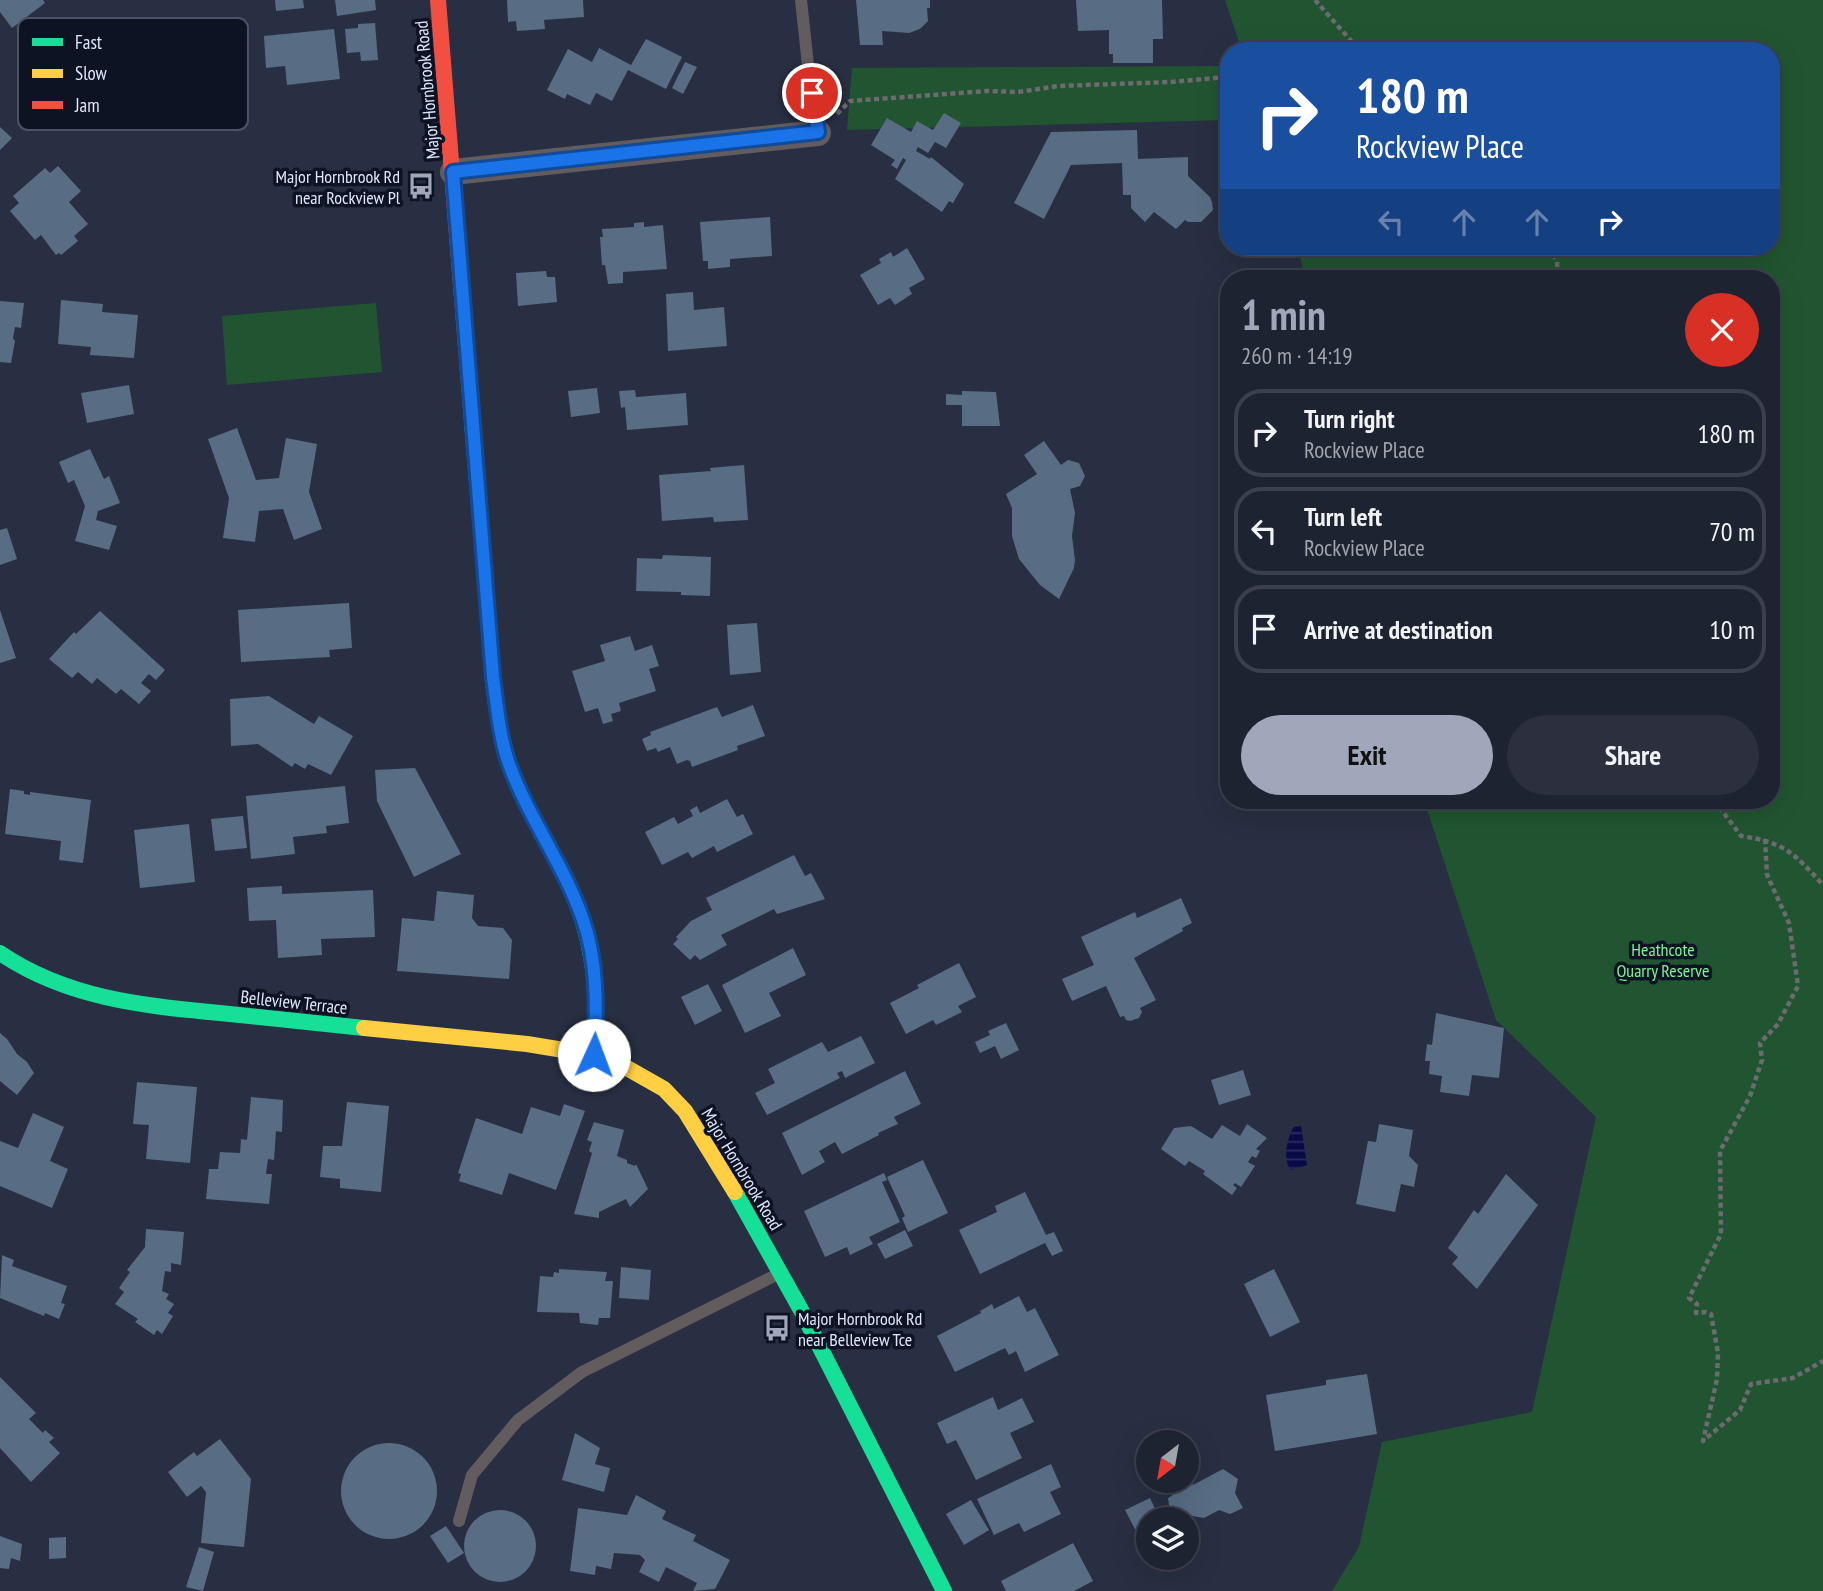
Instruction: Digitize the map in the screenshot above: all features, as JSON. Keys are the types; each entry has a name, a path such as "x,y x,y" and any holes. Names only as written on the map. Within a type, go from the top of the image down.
{"street":[{"name":"Major Hornbrook Road","path":"438,0 493,677 501,734 509,763 567,880 582,917 591,949 594,974 594,1055 643,1075 664,1089 685,1111 718,1162 780,1273 910,1520 944,1591"},
{"path":"453,172 818,132"},
{"name":"Belleview Terrace","path":"0,953 46,980 81,992 137,1005 527,1044 594,1055"}],"lane":[{"path":"801,0 808,74 818,132"},
{"path":"459,1521 472,1475 518,1420 582,1371 780,1273"}],"path":[{"path":"1315,0 1352,42"},
{"path":"818,132 850,102 1220,77"},
{"path":"1721,809 1741,836 1765,839 1788,849 1823,885"},
{"path":"1765,839 1767,875 1789,923 1798,986 1778,1024 1760,1043 1762,1060 1750,1096 1720,1151 1721,1234 1689,1298 1697,1304 1696,1313 1711,1314 1718,1353 1717,1379 1703,1441 1740,1410 1751,1384 1793,1378 1823,1361"}],"green space":[{"name":"Heathcote Quarry Reserve","path":"1225,0 1823,0 1823,1591 1332,1591 1359,1547 1382,1442 1532,1412 1596,1117 1496,1020 1427,809 1780,809 1780,270 1303,270 1300,256 1780,256 1780,42 1239,42"},
{"path":"1220,66 1220,120 847,130 852,68"},
{"path":"376,303 382,372 227,385 222,316"}],"shaded area":[{"path":"1301,1126 1307,1165 1291,1170 1286,1155 1289,1137 1294,1127"}],"building":[{"path":"0,0 43,0 45,3 25,18 18,18 18,23 12,28 0,12"},
{"path":"275,0 303,0 304,8 276,11"},
{"path":"335,0 375,0 376,10 337,16"},
{"path":"507,0 583,0 584,17 544,20 545,29 517,31 516,21 508,22"},
{"path":"856,0 930,0 930,8 927,8 928,21 920,29 909,33 882,31 883,45 860,45"},
{"path":"1076,0 1162,0 1163,39 1153,39 1153,63 1113,63 1113,54 1109,54 1109,30 1078,31"},
{"path":"375,23 378,60 361,61 360,52 347,53 345,29 358,28 358,24"},
{"path":"334,29 340,79 287,85 285,66 266,68 264,36"},
{"path":"646,39 682,57 666,89 628,70 612,101 596,93 590,105 567,94 565,99 547,90 568,49 592,62 599,48 631,65"},
{"path":"685,62 697,67 683,94 672,88"},
{"path":"944,113 961,123 946,148 935,142 928,153 918,147 916,151 930,159 931,157 964,184 953,203 949,201 942,212 895,179 906,160 903,158 897,169 891,165 895,160 871,145 887,118 911,132 917,121 933,130"},
{"path":"0,127 12,138 0,150"},
{"path":"1137,130 1138,159 1188,157 1188,176 1212,202 1213,210 1201,222 1185,220 1176,229 1154,212 1145,222 1131,208 1131,195 1123,195 1122,163 1071,165 1044,219 1014,203 1051,132"},
{"path":"58,166 81,191 69,202 88,224 74,236 78,241 61,255 56,255 41,235 35,240 10,211 19,203 13,196 45,168 50,173"},
{"path":"770,217 772,256 730,259 730,267 708,269 708,261 703,261 700,222"},
{"path":"644,222 644,227 663,225 667,269 623,272 623,283 608,284 605,265 602,265 602,229 634,227 634,223"},
{"path":"907,248 925,279 909,288 912,294 895,305 890,298 878,305 860,275 881,263 879,259 891,252 893,257"},
{"path":"546,271 547,277 555,277 557,302 518,306 516,273"},
{"path":"693,292 694,310 724,307 727,346 668,351 666,294"},
{"path":"61,300 103,304 102,312 138,315 134,358 90,355 91,347 58,344"},
{"path":"0,301 24,303 21,328 15,327 11,363 0,362"},
{"path":"129,385 134,414 87,423 81,393"},
{"path":"597,388 600,413 571,417 568,391"},
{"path":"635,390 636,397 686,393 688,425 627,430 625,407 621,408 619,391"},
{"path":"962,391 996,392 1000,426 962,426 962,405 946,405 946,394 962,395"},
{"path":"237,428 256,480 279,478 286,438 317,444 309,492 322,529 294,540 283,509 259,511 255,542 223,538 229,498 208,439"},
{"path":"1044,441 1061,465 1068,460 1079,463 1085,476 1080,486 1070,489 1075,513 1072,536 1075,560 1074,568 1059,599 1040,585 1019,559 1012,536 1012,508 1006,494 1037,474 1024,455"},
{"path":"90,449 104,479 109,476 120,503 98,511 96,520 117,526 109,550 75,541 85,506 74,480 68,483 59,462"},
{"path":"744,465 748,520 714,522 713,517 662,521 659,475 711,471 710,468"},
{"path":"7,528 17,559 0,565 0,530"},
{"path":"663,555 711,557 710,596 636,591 637,558 662,559"},
{"path":"349,603 352,648 329,650 330,657 241,662 238,610"},
{"path":"0,610 16,658 0,663"},
{"path":"100,611 165,670 156,680 149,674 141,683 151,691 139,704 121,689 116,694 97,678 92,684 78,672 72,678 49,659 74,632 76,634"},
{"path":"757,623 761,672 730,675 727,625"},
{"path":"630,636 635,651 652,645 659,666 649,669 656,691 619,703 621,711 611,714 613,721 603,724 598,708 585,712 572,671 605,661 600,645"},
{"path":"269,696 314,724 319,716 353,736 331,775 308,764 305,769 295,763 292,767 258,744 231,746 230,699"},
{"path":"753,705 765,736 737,746 738,750 692,767 687,760 677,764 670,747 658,752 656,748 647,751 642,739 651,735 650,732 717,707 722,717"},
{"path":"415,768 461,854 414,877 377,801 375,770"},
{"path":"345,786 349,823 326,826 327,833 293,837 295,854 251,859 246,796"},
{"path":"10,789 24,791 24,794 30,795 30,792 91,800 83,863 59,860 61,841 5,834"},
{"path":"727,799 737,817 743,814 753,834 717,852 714,846 692,858 688,852 662,865 645,832 674,817 678,824 693,816 690,810 697,806 700,813"},
{"path":"243,816 247,848 215,851 211,819"},
{"path":"189,824 195,882 140,888 134,830"},
{"path":"794,855 805,876 811,873 825,899 777,914 774,909 721,935 727,945 700,960 695,955 690,960 673,944 691,921 712,910 706,898"},
{"path":"282,886 282,894 373,890 375,937 321,939 322,955 278,958 276,920 249,921 247,888"},
{"path":"437,891 474,895 472,918 478,926 503,928 512,940 509,979 397,971 402,918 434,921"},
{"path":"1181,898 1192,923 1182,928 1183,931 1134,958 1156,1000 1140,1008 1142,1012 1139,1018 1130,1021 1124,1016 1120,1017 1106,986 1072,1001 1062,979 1094,965 1081,937 1135,912 1137,918"},
{"path":"793,948 806,975 769,993 781,1016 745,1033 722,985"},
{"path":"959,963 976,997 958,1006 962,1012 936,1025 933,1020 906,1034 890,1003"},
{"path":"708,984 722,1011 695,1025 681,997"},
{"path":"1436,1013 1504,1028 1499,1078 1472,1075 1469,1096 1440,1092 1442,1076 1429,1074 1430,1061 1425,1061 1427,1044 1432,1045"},
{"path":"1006,1023 1019,1050 1001,1059 995,1046 980,1053 975,1042 990,1035 988,1031"},
{"path":"0,1033 34,1073 17,1095 0,1081"},
{"path":"861,1036 875,1063 845,1078 842,1071 837,1073 840,1078 767,1115 755,1093 775,1083 768,1069 822,1042 828,1052"},
{"path":"1243,1070 1251,1095 1219,1105 1211,1080"},
{"path":"905,1071 921,1104 894,1117 898,1124 842,1154 835,1142 819,1151 825,1162 802,1175 782,1133"},
{"path":"137,1082 197,1087 190,1163 146,1159 149,1125 133,1124"},
{"path":"251,1097 283,1100 282,1132 276,1131 274,1160 268,1159 266,1174 272,1174 269,1204 206,1199 209,1169 218,1169 220,1152 240,1153 241,1139 247,1140"},
{"path":"347,1102 389,1106 381,1192 340,1188 340,1179 320,1177 323,1146 342,1146"},
{"path":"564,1104 585,1111 556,1190 509,1173 502,1195 459,1181 461,1174 458,1173 476,1118 522,1134 531,1107 560,1116"},
{"path":"33,1113 64,1127 50,1161 68,1169 52,1208 0,1186 0,1141 18,1148"},
{"path":"594,1122 624,1130 617,1156 627,1160 627,1163 636,1164 648,1189 630,1207 626,1199 599,1212 599,1218 574,1214 592,1153 589,1151 592,1142 587,1140"},
{"path":"1247,1124 1267,1138 1256,1149 1260,1151 1256,1158 1252,1156 1248,1162 1255,1166 1241,1187 1235,1183 1233,1185 1237,1188 1232,1195 1203,1174 1205,1171 1189,1161 1185,1166 1161,1149 1174,1128 1191,1126 1212,1139 1222,1125 1240,1136"},
{"path":"1379,1124 1413,1130 1409,1156 1418,1165 1414,1187 1401,1184 1395,1212 1356,1204 1368,1141 1376,1142"},
{"path":"923,1160 948,1213 908,1232 902,1218 905,1216 887,1177"},
{"path":"884,1173 887,1180 882,1182 900,1222 869,1237 873,1244 850,1255 847,1247 825,1257 804,1211"},
{"path":"1506,1174 1538,1205 1477,1289 1452,1264 1458,1257 1448,1248 1474,1210 1478,1214"},
{"path":"1025,1192 1046,1235 1054,1232 1063,1251 1052,1256 1045,1243 980,1274 959,1230 997,1212 995,1206"},
{"path":"146,1229 184,1232 181,1265 171,1263 171,1272 165,1271 162,1291 169,1294 166,1299 174,1304 168,1313 173,1316 162,1334 157,1330 154,1335 135,1322 138,1319 115,1304 124,1292 119,1288 130,1272 127,1270 145,1247"},
{"path":"905,1230 913,1246 885,1259 877,1244"},
{"path":"2,1255 14,1260 12,1266 67,1286 61,1303 65,1304 59,1319 45,1313 44,1316 0,1298"},
{"path":"621,1267 651,1270 649,1300 619,1298"},
{"path":"559,1269 607,1272 605,1281 613,1281 610,1318 599,1318 598,1325 580,1323 579,1313 537,1312 540,1276 553,1277 554,1272 559,1273"},
{"path":"1274,1269 1300,1322 1270,1337 1244,1284"},
{"path":"1019,1296 1027,1312 1035,1308 1059,1355 1025,1372 1016,1351 1009,1355 1005,1348 955,1372 937,1336 981,1313 980,1311 992,1304 994,1309"},
{"path":"1367,1374 1377,1434 1275,1451 1266,1395 1326,1385 1326,1380"},
{"path":"0,1377 36,1413 29,1419 43,1433 45,1430 54,1438 49,1442 60,1453 31,1482 0,1448"},
{"path":"993,1397 998,1410 1022,1398 1034,1422 1010,1433 1022,1458 976,1480 956,1440 947,1444 937,1423"},
{"path":"575,1433 600,1448 595,1464 610,1468 604,1492 562,1480"},
{"path":"220,1439 251,1479 244,1547 201,1543 206,1492 201,1486 187,1497 168,1472 194,1452 197,1456"},
{"path":"389,1443 408,1446 423,1457 434,1472 437,1491 434,1510 423,1525 408,1536 389,1539 370,1536 355,1525 344,1510 341,1491 344,1472 355,1457 370,1446"},
{"path":"1051,1464 1061,1487 1050,1492 1061,1514 1024,1532 1019,1523 994,1535 977,1499"},
{"path":"1223,1469 1238,1479 1235,1493 1243,1508 1230,1514 1219,1510 1204,1518 1199,1517 1199,1507 1169,1507 1168,1498 1173,1495 1172,1493 1199,1493 1199,1482"},
{"path":"636,1495 666,1511 662,1519 696,1535 693,1541 730,1560 715,1589 693,1591 697,1583 666,1567 659,1582 639,1572 645,1560 640,1555 614,1553 611,1569 596,1566 595,1575 570,1571 578,1508 627,1515"},
{"path":"1150,1498 1154,1507 1136,1507 1136,1531 1125,1510"},
{"path":"971,1500 989,1530 964,1545 946,1514"},
{"path":"493,1510 507,1510 526,1520 536,1539 536,1553 526,1572 507,1582 493,1582 474,1572 464,1553 464,1539 474,1520"},
{"path":"446,1526 464,1553 448,1563 430,1536"},
{"path":"0,1536 22,1544 20,1561 11,1558 9,1569 0,1568"},
{"path":"66,1537 66,1558 49,1559 49,1538"},
{"path":"1073,1543 1093,1581 1074,1591 1006,1591 1001,1581"},
{"path":"199,1547 214,1552 203,1591 186,1587"}],"traffic: fast":[{"path":"472,421 493,681 501,732 516,782 564,874 582,918 595,985 594,1055"},
{"path":"0,953 51,980 78,990 134,1003 364,1028"},
{"path":"735,1192 801,1310 944,1591"}],"traffic: slow":[{"path":"364,1028 527,1044 594,1055 620,1064 664,1089 685,1111 735,1192"}],"traffic: jam":[{"path":"438,0 472,421"}],"place":[{"name":"Major Hornbrook Rd near Rockview Pl","path":"421,186"},
{"name":"Major Hornbrook Rd near Belleview Tce","path":"777,1328"}],"route":[{"path":"594,1055 595,986 591,949 582,917 567,880 509,763 501,734 493,677 453,172 818,132 812,93"}]}
